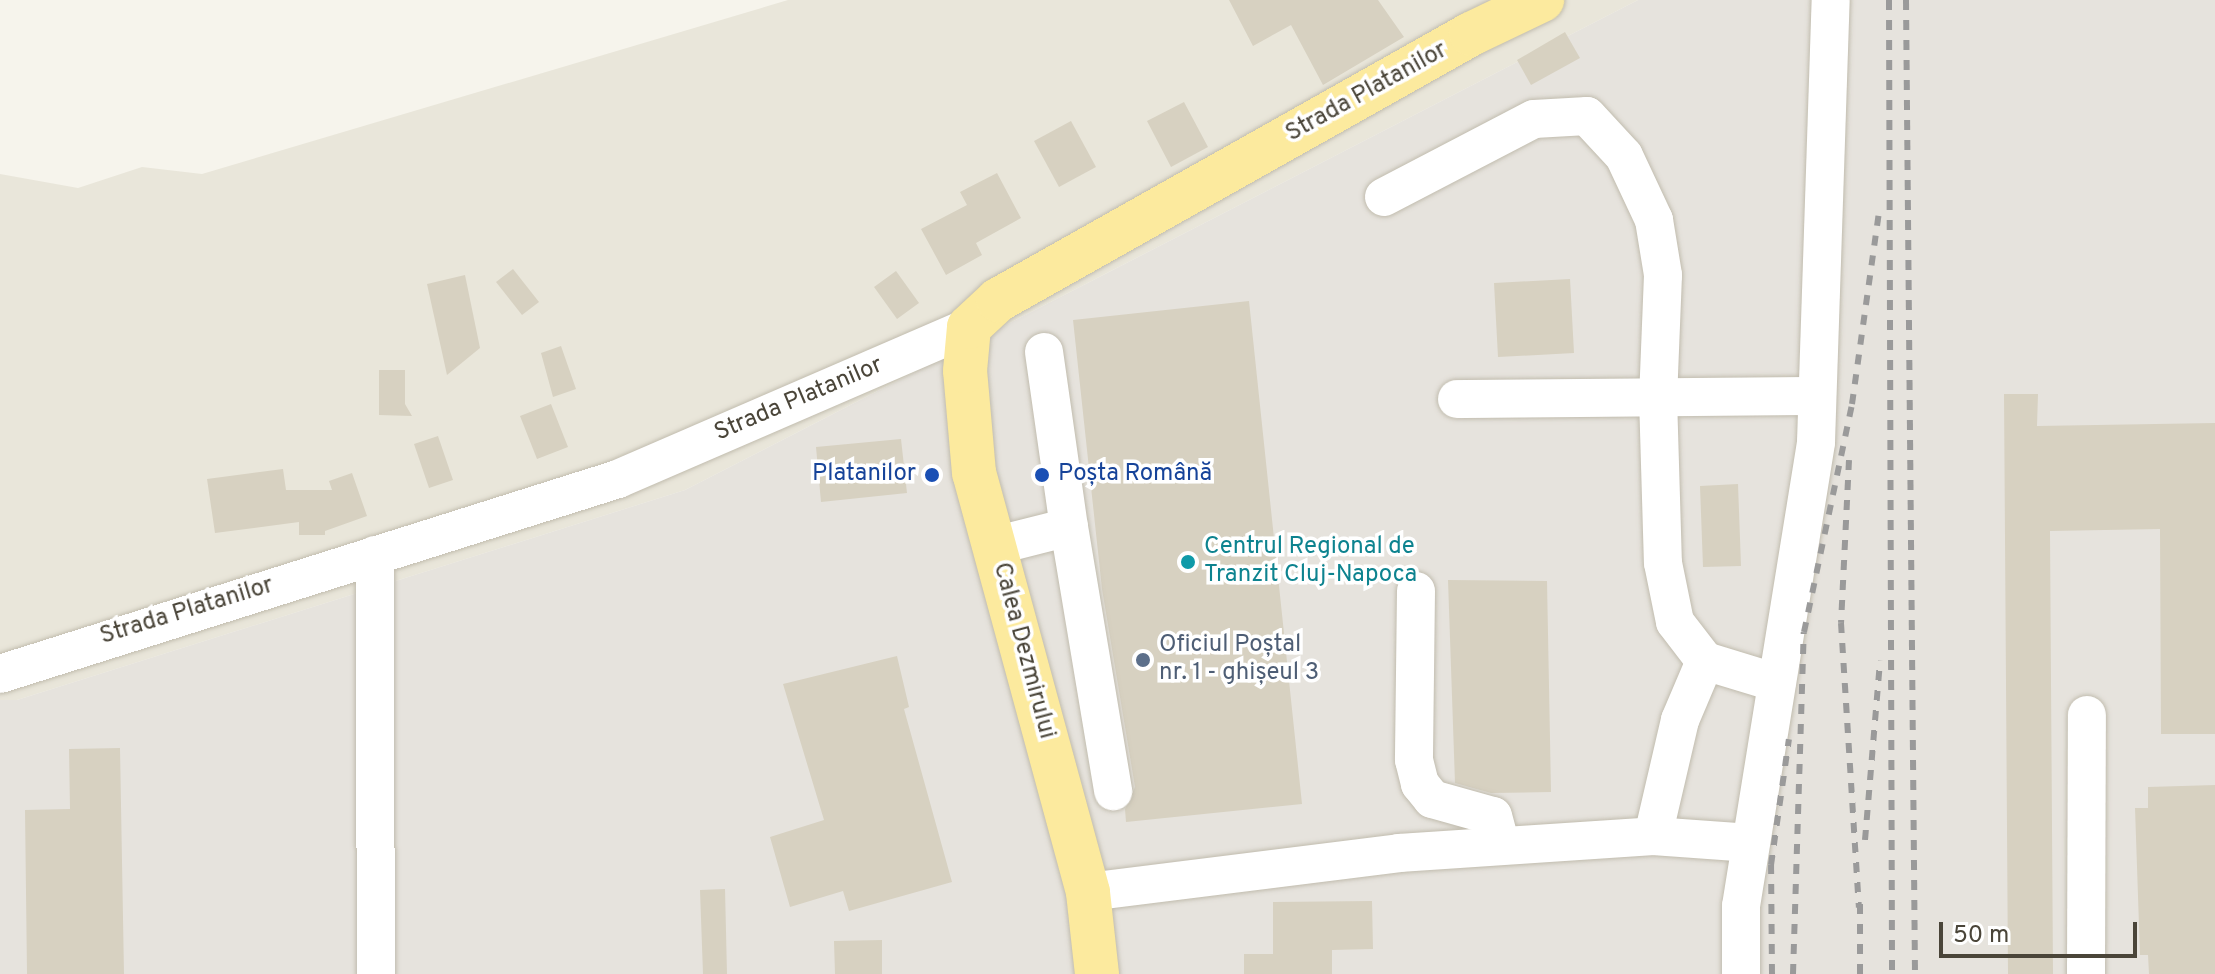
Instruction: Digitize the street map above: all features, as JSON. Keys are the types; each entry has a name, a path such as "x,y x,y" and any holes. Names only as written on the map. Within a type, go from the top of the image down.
{"main road":[{"name":"Strada Platanilor","path":"969,327 998,300 1471,34 1542,0"},
{"name":"Calea Dezmirului","path":"969,327 965,371 974,473 1088,892 1097,974"}],"street":[{"path":"1741,974 1741,906 1816,442 1831,0"},
{"path":"1384,197 1534,119 1587,116 1624,156 1654,220 1663,275 1658,397 1663,563 1675,622 1705,661 1777,683"},
{"name":"Strada Platanilor","path":"0,674 618,479 969,327"},
{"path":"1044,352 1069,527 1113,791"},
{"path":"1457,399 1817,396"},
{"path":"994,546 1069,527"},
{"path":"375,555 376,974"},
{"path":"1416,591 1414,760 1420,784 1432,799 1493,816 1501,846"},
{"path":"1653,836 1680,720 1705,661"},
{"path":"2086,974 2087,715"},
{"path":"1088,892 1399,853 1653,836 1751,843"}],"shaded area":[{"path":"788,0 1638,0 685,490 17,700 0,700 0,174 78,188 142,167 202,174"},
{"path":"1638,0 2215,0 2215,974 0,974 0,700 17,700 685,490"}],"building":[{"path":"1229,0 1378,0 1404,37 1323,85 1291,25 1253,46"},
{"path":"1565,32 1580,58 1531,85 1517,60"},
{"path":"1184,102 1208,147 1171,167 1147,121"},
{"path":"1071,121 1096,167 1059,187 1034,141"},
{"path":"997,173 1021,218 976,243 982,255 946,275 921,229 967,205 960,192"},
{"path":"513,269 539,302 522,315 496,282"},
{"path":"896,271 919,303 897,319 874,287"},
{"path":"465,275 480,348 447,375 427,284"},
{"path":"1570,279 1574,353 1498,357 1494,283"},
{"name":"Centrul Regional de Tranzit Cluj-Napoca","path":"1249,301 1302,804 1126,822 1125,809 1135,787 1102,589 1073,320"},
{"path":"561,346 576,389 553,397 541,353"},
{"path":"379,370 405,370 405,404 412,416 379,415"},
{"path":"2004,394 2038,394 2037,426 2215,423 2215,734 2161,734 2160,529 2050,531 2053,974 2008,974"},
{"path":"551,404 568,447 537,459 520,416"},
{"path":"438,436 453,480 429,488 414,444"},
{"path":"901,439 907,493 821,502 816,447"},
{"path":"283,469 286,490 332,490 329,481 352,473 367,516 325,531 325,535 299,535 299,522 215,533 207,479"},
{"path":"1738,484 1741,566 1703,567 1700,486"},
{"path":"1448,580 1547,581 1551,792 1491,793 1455,783"},
{"path":"897,656 909,707 904,709 952,882 849,911 843,891 790,907 770,837 824,820 783,684"},
{"path":"120,748 124,974 27,974 25,810 70,809 69,749"},
{"path":"2215,785 2215,974 2149,974 2148,955 2140,955 2135,808 2148,808 2148,787"},
{"path":"725,889 727,974 703,974 700,890"},
{"path":"1372,901 1373,949 1332,950 1332,974 1244,974 1244,954 1273,954 1273,902"},
{"path":"882,940 882,974 835,974 834,941"}],"railway":[{"path":"1889,0 1892,974"},
{"path":"1906,0 1915,974"},
{"path":"1793,974 1804,632 1852,404 1879,213"},
{"path":"1849,460 1841,623 1859,907"},
{"path":"1865,840 1880,661"},
{"path":"1772,974 1771,865 1789,739"},
{"path":"1860,896 1860,974"}],"place":[{"name":"Platanilor","path":"932,475"},
{"name":"Poșta Română","path":"1042,475"},
{"name":"Centrul Regional de Tranzit Cluj-Napoca","path":"1188,562"},
{"name":"Oficiul Poștal nr. 1 - ghișeul 3","path":"1143,660"}]}
